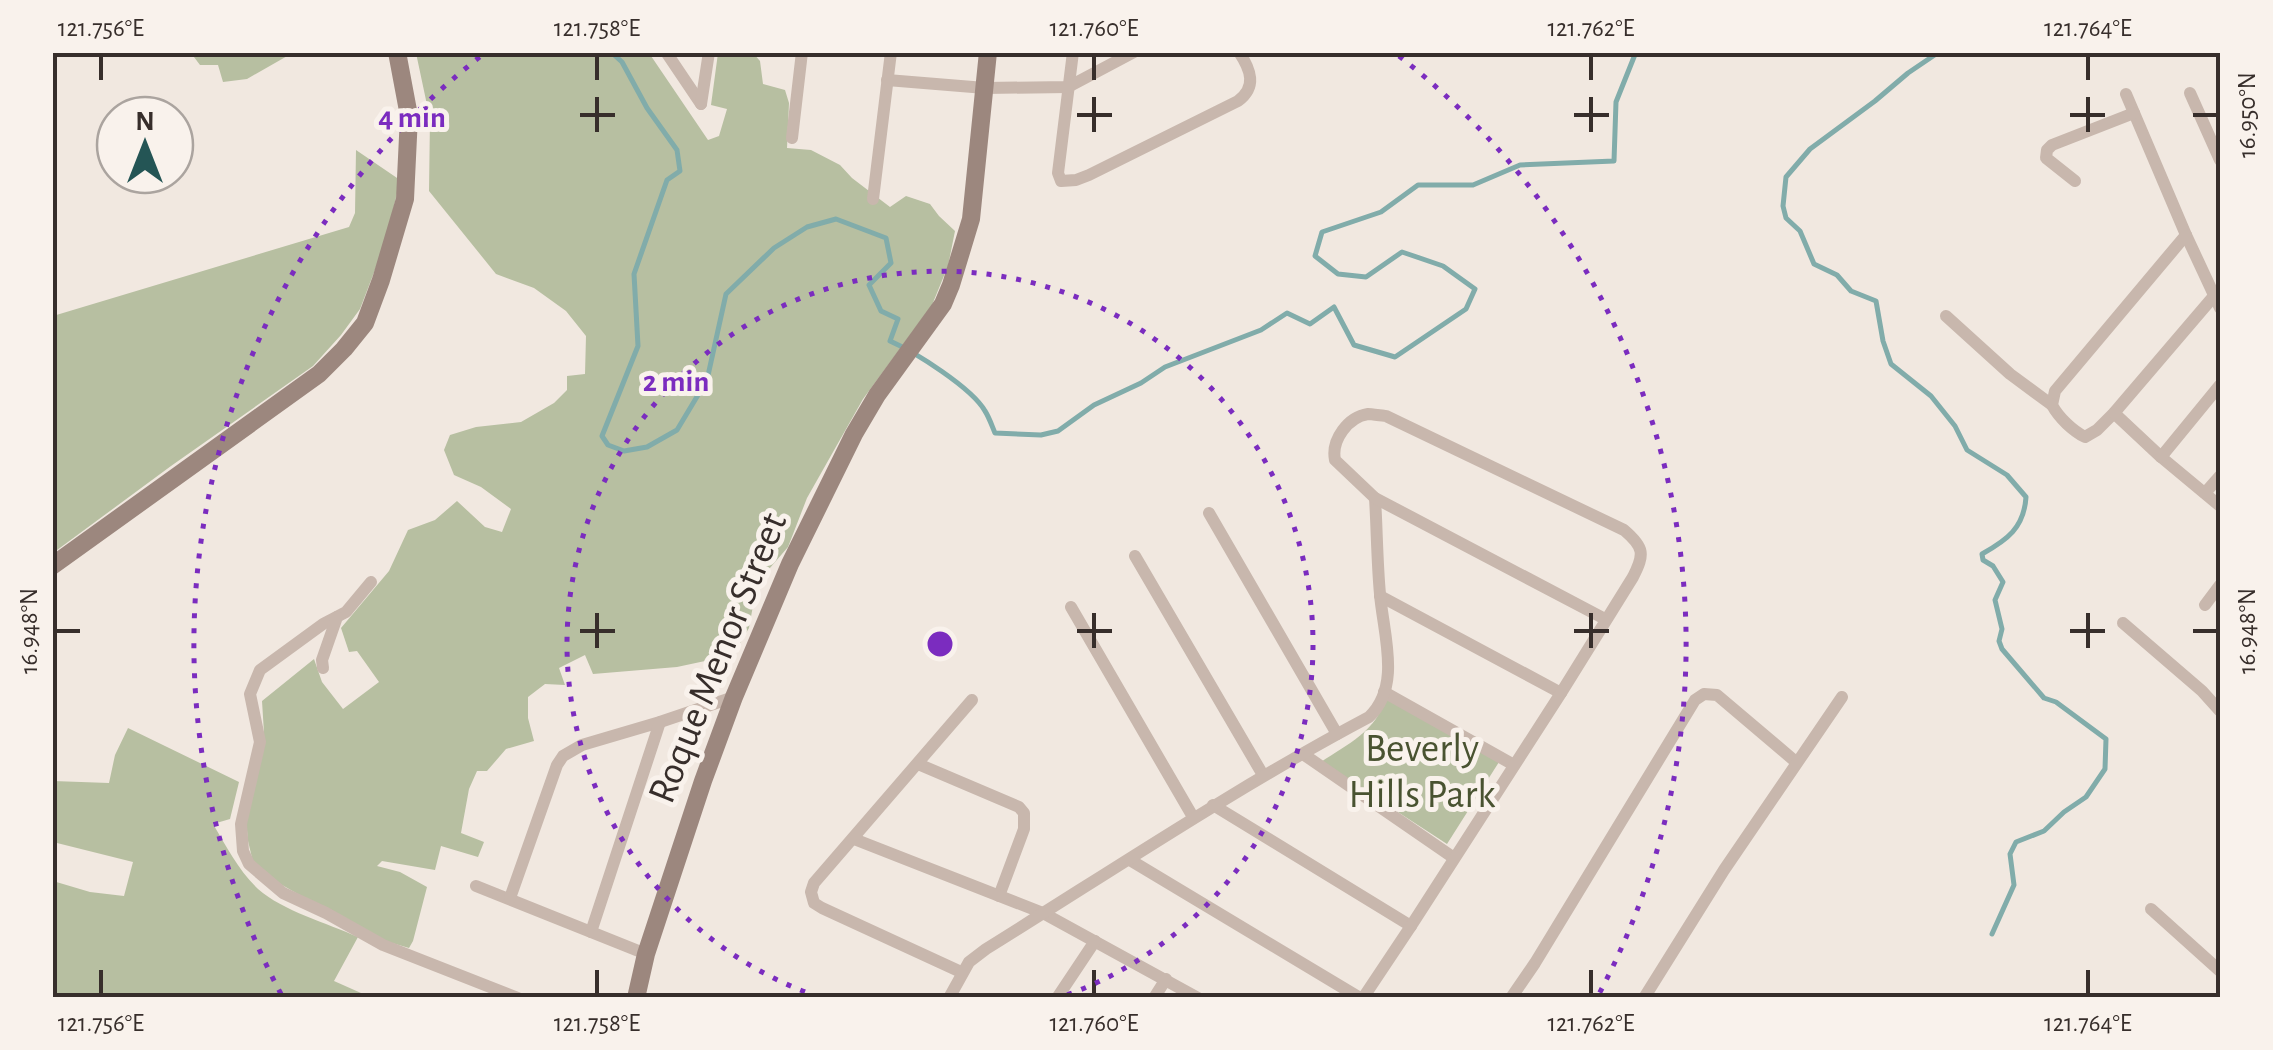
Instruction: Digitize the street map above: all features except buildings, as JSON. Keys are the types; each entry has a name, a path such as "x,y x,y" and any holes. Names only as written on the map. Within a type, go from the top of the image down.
{"street":[{"path":"52,566 318,374 365,322 405,199 409,116 397,52"},
{"path":"666,52 701,104 709,52"},
{"path":"792,138 802,52"},
{"path":"873,199 891,52"},
{"name":"Roque Menor Street","path":"636,998 646,954 703,781 790,564 877,395 944,304 968,230 975,190 988,52"},
{"path":"1073,52 1058,173 1066,182 1088,175 1245,96 1250,72 1239,52"},
{"path":"887,80 985,88 1068,87 1134,52"},
{"path":"2190,93 2220,160"},
{"path":"1946,316 2085,437 2098,430 2217,302 2126,94"},
{"path":"2075,182 2046,158 2046,150 2134,113"},
{"path":"2052,406 2055,391 2186,234"},
{"path":"2161,457 2220,385"},
{"path":"2114,413 2220,506"},
{"path":"1130,860 1362,998 1562,693 1640,562 1641,550 1636,540 1624,530 1386,416 1369,414 1355,419 1340,434 1333,452 1335,460 1375,498 1606,619"},
{"path":"2205,494 2220,476"},
{"path":"949,998 968,962 986,949 1192,817 1377,710 1384,692 1387,650 1375,498"},
{"path":"1209,512 1337,734"},
{"path":"1136,556 1264,775"},
{"path":"371,582 346,612 260,670 250,694 260,742 240,824 243,851 249,864 282,894 383,945 518,998"},
{"path":"2205,605 2220,586"},
{"path":"1380,596 1562,693"},
{"path":"1072,608 1192,817"},
{"path":"322,668 337,617"},
{"path":"2123,623 2220,711"},
{"path":"1384,692 1514,765"},
{"path":"1511,998 1695,700 1704,694 1718,696 1796,762"},
{"path":"510,898 556,765 563,756 582,745 734,697"},
{"path":"1644,998 1724,870 1842,697"},
{"path":"961,972 814,903 811,892 814,883 972,700"},
{"path":"590,932 660,722"},
{"path":"1303,754 1454,858"},
{"path":"918,764 1024,813 1024,829 999,896"},
{"path":"1213,806 1411,926"},
{"path":"854,839 1043,913 1198,998"},
{"path":"476,886 646,954"},
{"path":"2150,909 2220,971"},
{"path":"1057,998 1095,942"},
{"path":"1154,998 1166,978"}],"green space":[{"path":"191,53 313,53 289,55 247,79 223,82 218,65 200,65"},
{"path":"416,53 649,53 708,140 719,136 727,109 711,105 718,53 753,53 760,61 763,84 785,90 789,103 787,148 811,150 840,165 890,207 906,196 930,204 955,231 948,266 932,305 863,399 807,498 788,547 757,583 749,628 733,655 677,667 593,674 585,655 559,668 565,685 545,684 528,697 534,741 506,749 487,771 477,771 469,789 461,833 484,842 478,857 441,846 435,870 382,861 377,866 400,872 427,887 409,948 375,938 275,881 253,862 246,820 264,733 262,701 314,659 322,682 343,709 379,682 357,651 349,652 341,628 389,571 408,530 435,520 457,501 485,527 502,532 511,509 481,487 454,475 444,450 450,435 476,427 521,422 554,403 567,390 567,376 585,374 586,336 566,311 534,288 496,274 429,191 430,119"},
{"path":"356,150 400,180 386,241 360,309 341,335 313,366 53,553 53,316 349,227 355,213"},
{"name":"Beverly Hills Park","path":"1385,697 1499,762 1447,844 1321,762 1369,728"},
{"path":"128,728 239,782 230,819 213,824 228,849 251,882 268,897 358,937 334,981 370,997 53,997 53,881 90,892 124,896 133,862 53,842 53,781 109,783 115,755"}],"waterway":[{"path":"611,52 622,62 647,108 677,150 680,171 667,180 634,274 638,346 602,436 608,445 624,451 647,447 677,430 707,380 726,294 774,248 807,227 836,219 886,238 891,263 869,285 881,311 898,319 890,341 928,362 968,392 985,411 995,433 1041,435 1058,431 1094,405 1165,367 1261,330 1287,313 1310,324 1334,307 1354,345 1395,357 1466,309 1475,289 1443,266 1402,252 1366,277 1338,274 1315,256 1322,232 1381,212 1418,185 1473,185 1520,165 1614,161 1616,102 1636,52"},
{"path":"1939,52 1810,149 1786,177 1783,206 1786,218 1800,231 1814,264 1837,275 1851,291 1876,301 1891,364 1931,396 1955,426 1967,450 2007,475 2026,497 2022,517 2013,532 1982,554 2003,582 1995,600 2002,629 1999,641 2044,698 2056,702 2106,739 2105,769 2086,797 2044,831 2016,842 2010,854 2014,885 1992,934"}]}
